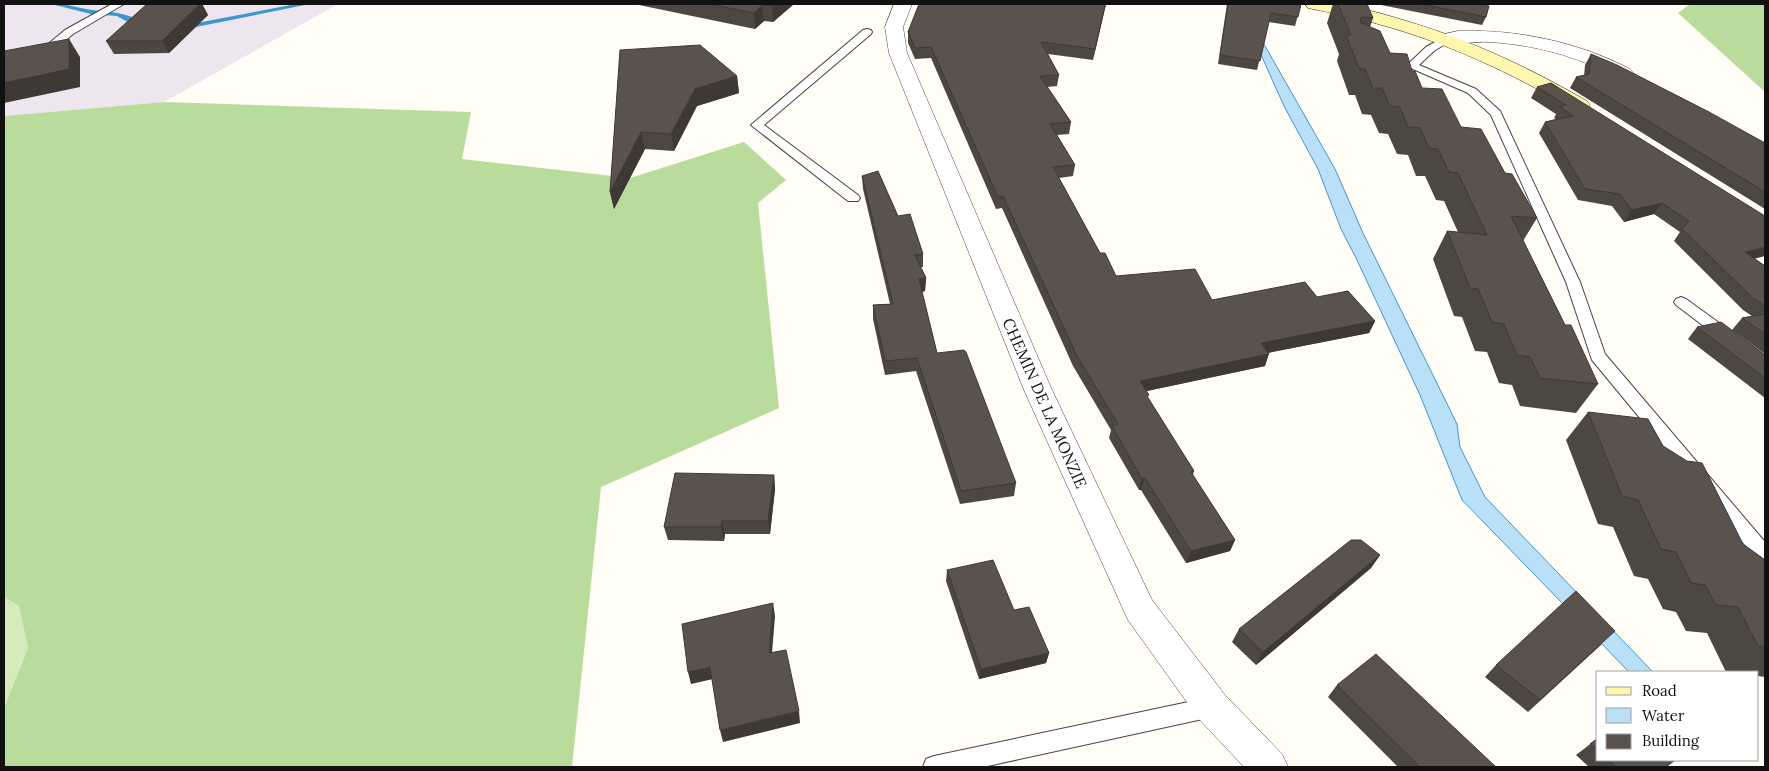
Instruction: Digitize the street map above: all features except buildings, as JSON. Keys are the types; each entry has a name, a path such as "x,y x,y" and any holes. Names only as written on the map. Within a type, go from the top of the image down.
{"main road":[{"path":"1314,4 1339,8 1446,39 1482,52 1541,81 1599,117"}],"street":[{"name":"CHEMIN DE LA MONZIE","path":"903,4 894,27 898,53 1038,390 1140,610 1212,707 1269,767"},
{"path":"1446,39 1458,35 1478,34 1574,51 1636,79"}],"lane":[{"path":"4,56 50,48 69,32 120,4"},
{"path":"853,198 757,126 867,32"},
{"path":"1446,39 1408,65 1472,91 1496,114 1573,282 1598,356 1765,555"},
{"path":"1681,302 1765,364"},
{"path":"934,767 1212,707"}],"shaded area":[{"path":"4,4 338,4 164,102 4,116"}],"green space":[{"path":"1690,4 1765,4 1765,92 1678,13"},
{"path":"164,102 471,112 462,159 630,178 744,142 786,180 758,203 779,408 601,487 572,767 4,767 4,708 28,648 19,606 4,597 4,116"},
{"path":"4,597 19,606 28,648 4,708"}],"water":[{"path":"1261,39 1335,169 1363,233 1457,424 1460,447 1485,497 1652,671 1628,671 1462,500 1420,395 1341,229 1318,169 1284,106 1258,48"}],"waterway":[{"path":"57,4 91,12 119,14 143,27"},
{"path":"186,27 306,4"}]}
